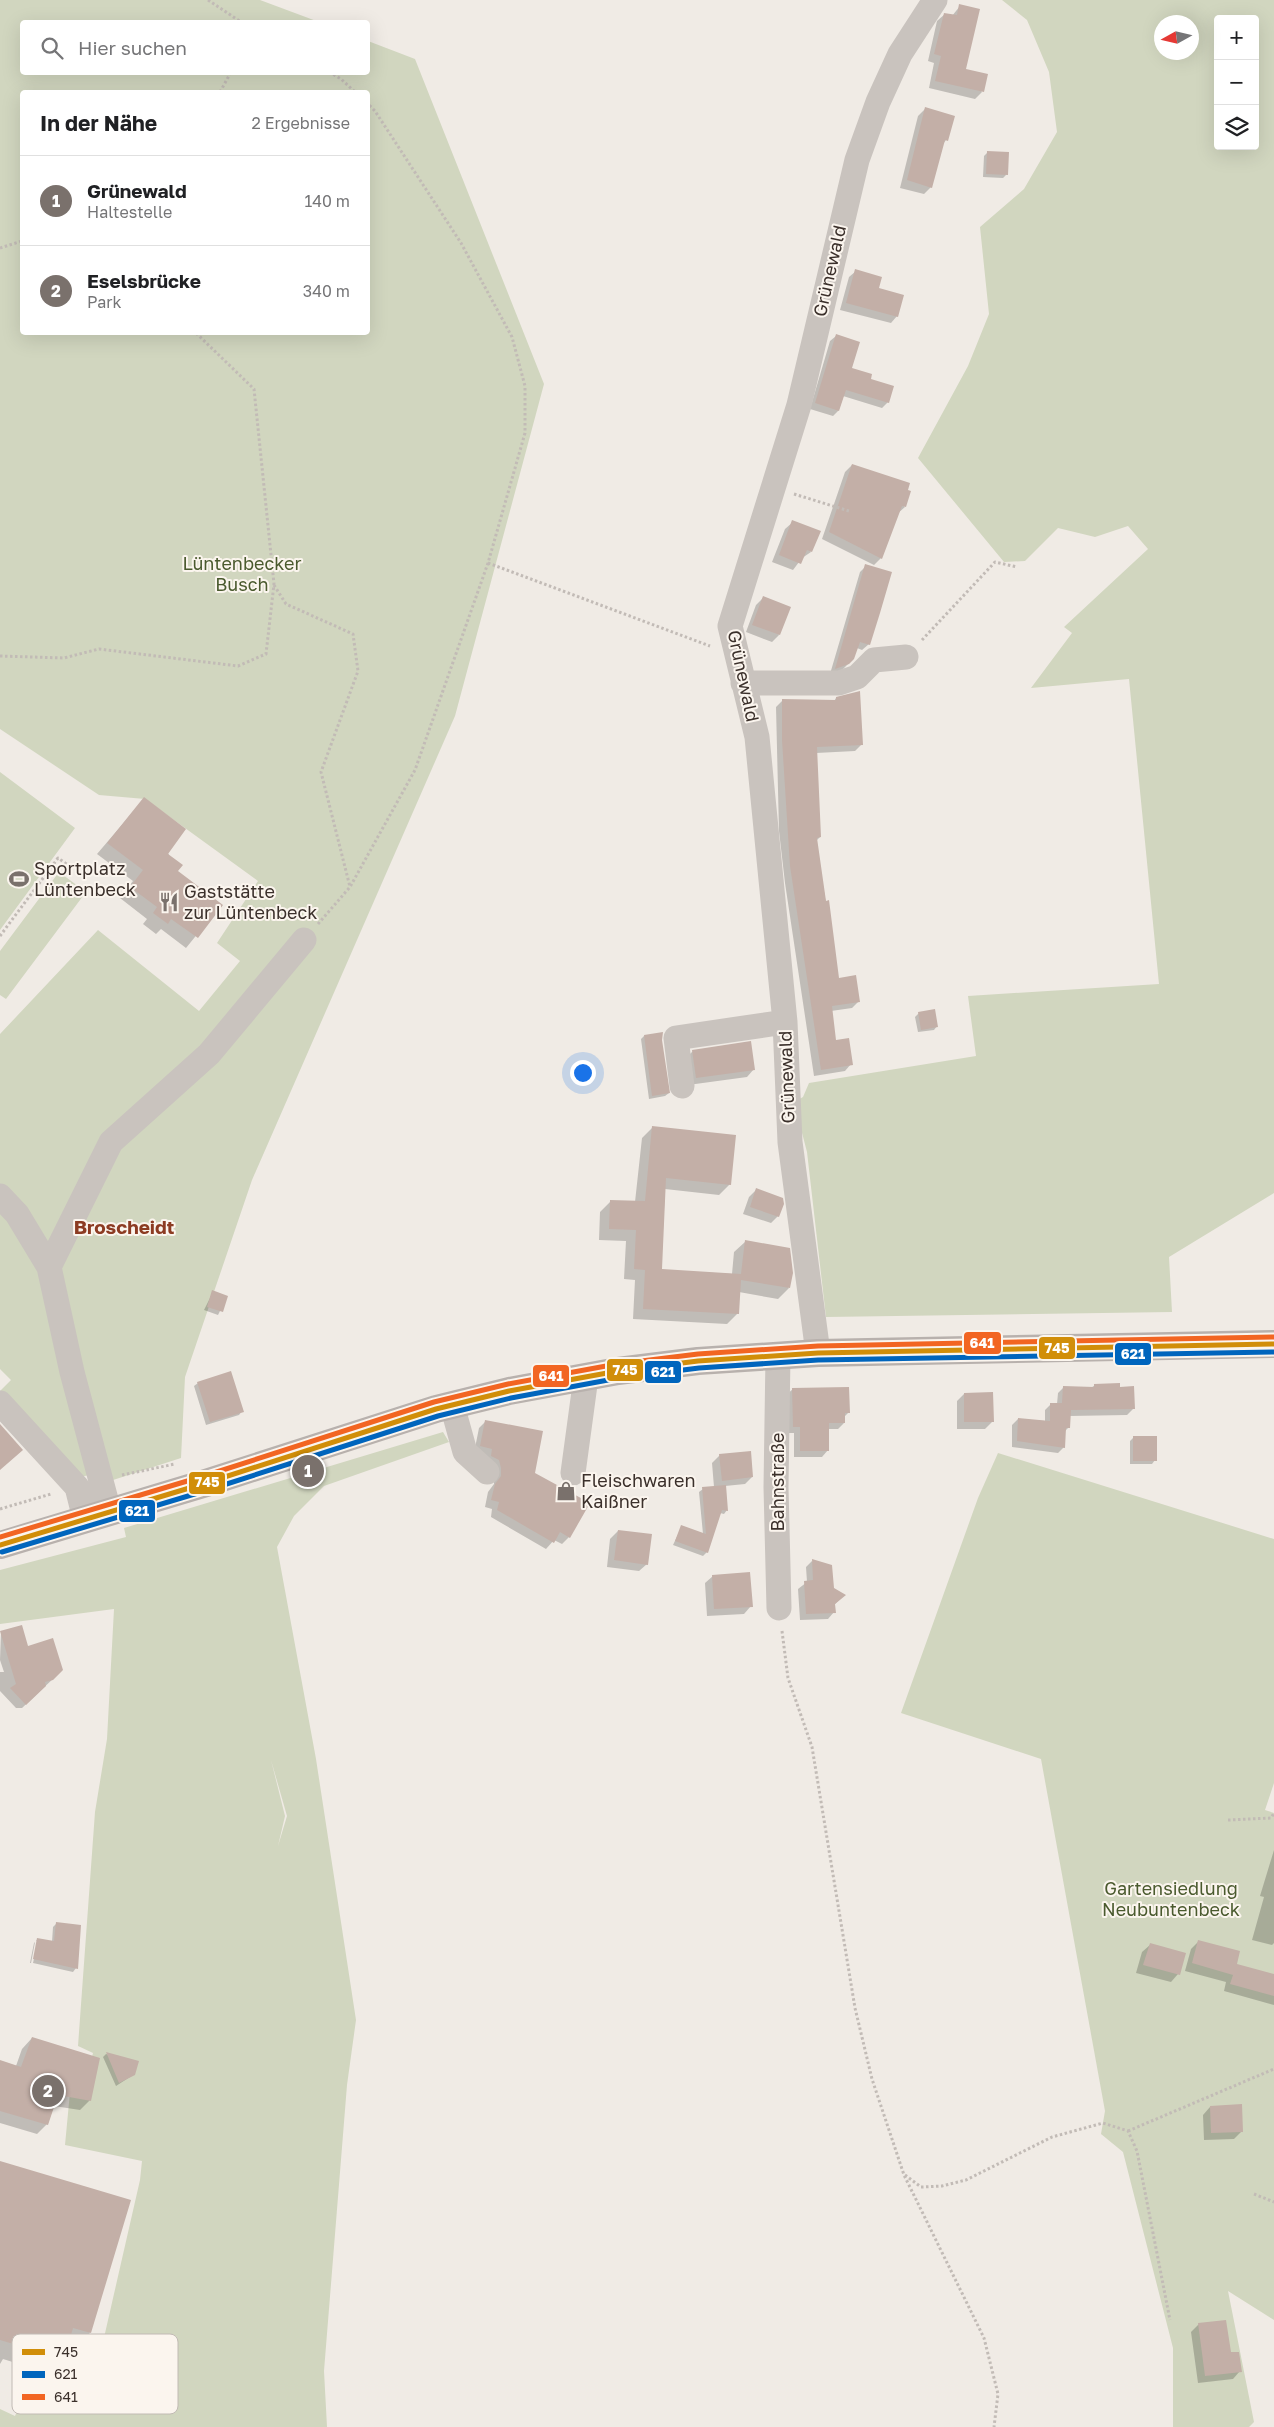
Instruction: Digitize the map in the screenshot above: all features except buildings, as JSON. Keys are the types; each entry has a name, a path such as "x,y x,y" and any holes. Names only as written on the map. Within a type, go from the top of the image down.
{"main road":[{"path":"0,1545 452,1405 509,1391 586,1377 682,1362 818,1353 1274,1344"}],"street":[{"name":"Grünewald","path":"818,1353 790,1142 785,1022 757,737 742,683 730,626 798,406 857,160 878,102 900,54 935,0"},
{"path":"742,683 840,683 857,677 874,660 906,657"},
{"path":"49,1266 111,1142 209,1054 304,940"},
{"path":"682,1086 676,1038 785,1022"},
{"path":"0,1196 17,1214 49,1266 72,1372 100,1480 97,1515"},
{"name":"Bahnstraße","path":"778,1355 776,1487 779,1608"},
{"path":"573,1474 586,1377"},
{"path":"0,1403 77,1487 97,1515"},
{"path":"452,1405 465,1452 487,1472"}],"path":[{"path":"208,0 238,20"},
{"path":"221,90 229,75"},
{"path":"334,75 353,90"},
{"path":"304,940 350,887 415,770 488,563 524,432 525,386 512,336 461,243 370,106"},
{"path":"0,248 20,242"},
{"path":"0,656 64,658 99,649 238,666 266,654 274,584 254,389 198,335"},
{"path":"772,487 849,511"},
{"path":"906,657 995,562 1017,567"},
{"path":"488,563 736,656"},
{"path":"274,584 286,604 352,634 358,671 321,772 350,887"},
{"path":"0,936 58,858 68,865"},
{"path":"779,1608 788,1678 812,1747 855,2008 872,2080 904,2175 984,2338 998,2394 994,2427"},
{"path":"1228,1820 1271,1818 1274,1813"},
{"path":"904,2175 921,2187 942,2186 966,2180 1052,2137 1103,2123 1128,2131 1274,2069"},
{"path":"1128,2131 1137,2151 1170,2320"},
{"path":"1254,2194 1274,2202"}],"green space":[{"name":"Lüntenbecker Busch","path":"0,0 260,0 314,20 20,20 20,75 370,75 370,42 415,59 544,384 455,716 252,1180 185,1377 181,1458 110,1481 107,1471 76,1478 0,1391 11,1380 0,1369 0,1034 98,930 199,1011 240,961 217,943 258,881 145,799 99,795 0,729"},
{"path":"1002,0 1274,0 1274,1193 1169,1257 1172,1312 826,1317 807,1152 794,1102 803,1097 809,1083 976,1056 968,996 1159,984 1129,679 1031,688 1072,633 1064,627 1148,549 1128,526 1095,537 1058,528 1025,561 1004,562 918,458 968,366 989,314 980,227 1024,189 1057,132 1049,72 1027,20"},
{"name":"Sportplatz Lüntenbeck","path":"0,772 75,828 0,930"},
{"path":"59,872 86,892 6,999 0,995 0,951"},
{"path":"443,1432 449,1442 324,1486 294,1516 277,1547 316,1759 356,2020 347,2085 324,2371 327,2427 0,2427 0,2409 15,2416 16,2414 178,2414 178,2334 105,2334 140,2180 142,2161 65,2145 72,2071 87,2076 93,2053 78,2046 95,1812 107,1739 114,1609 0,1624 0,1570 126,1537 124,1528","holes":["271,1760 287,1816 278,1846 285,1816"]},
{"name":"Gartensiedlung Neubuntenbeck","path":"998,1453 1274,1539 1274,1783 1265,1810 1274,1813 1274,2320 1228,2291 1254,2422 1249,2427 1173,2427 1173,2348 1123,2152 1101,2134 1105,2111 1041,1759 901,1713 978,1498"}],"transit line":[{"name":"641","path":"0,1537 204,1476 434,1402 508,1384 617,1364 698,1354 818,1346 1274,1337"},
{"name":"745","path":"0,1545 206,1483 436,1409 509,1391 618,1371 698,1361 818,1353 1274,1344"},
{"name":"621","path":"2,1552 208,1490 438,1416 511,1398 619,1378 699,1368 818,1360 1274,1352"}],"place":[{"name":"Sportplatz Lüntenbeck","path":"19,879"},
{"name":"Gaststätte zur Lüntenbeck","path":"169,902"},
{"name":"Grünewald","path":"308,1471"},
{"name":"Fleischwaren Kaißner","path":"566,1491"},
{"name":"Eselsbrücke","path":"48,2091"}],"district":[{"name":"Broscheidt","path":"124,1227"}]}
